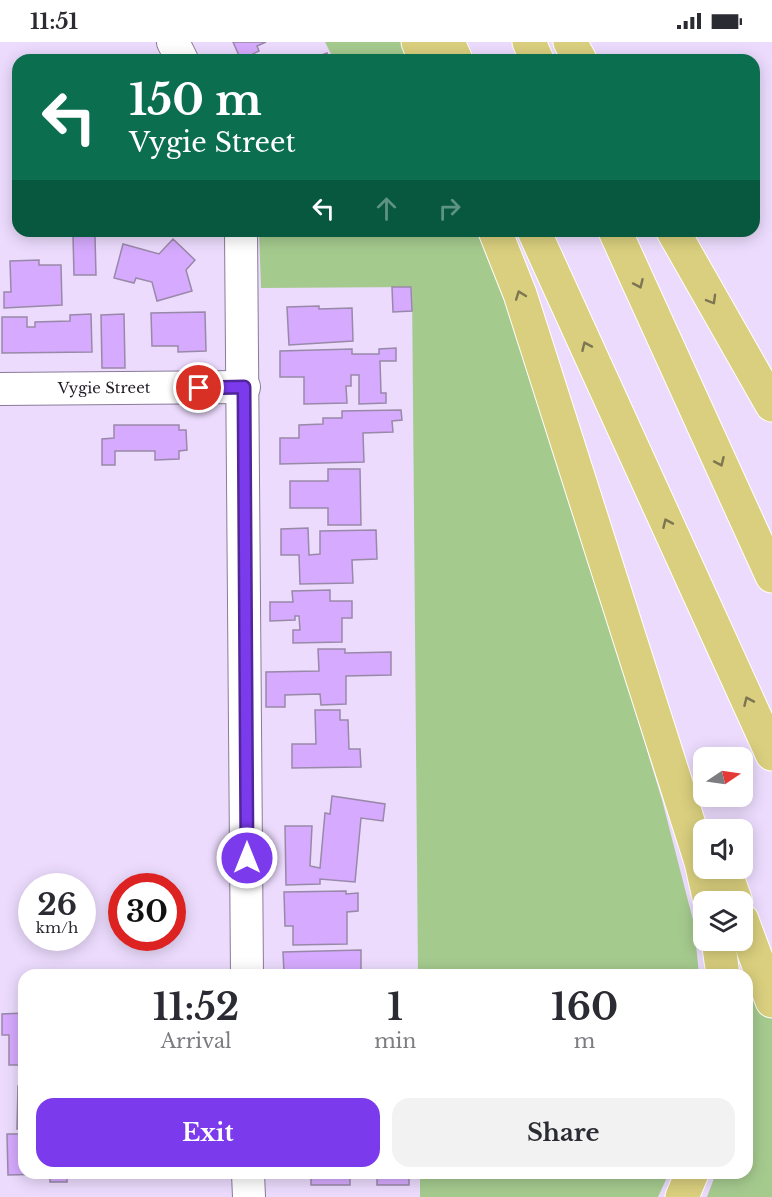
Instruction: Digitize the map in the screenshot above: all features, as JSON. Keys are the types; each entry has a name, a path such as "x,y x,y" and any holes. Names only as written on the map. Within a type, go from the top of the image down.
{"highway":[{"path":"497,237 520,294 571,450 707,891"},
{"path":"537,237 772,754"},
{"path":"618,237 772,576"},
{"path":"676,237 772,405"},
{"path":"571,450 705,819"},
{"path":"753,950 772,1001"},
{"path":"719,951 722,969"},
{"path":"682,1197 690,1179"}],"street":[{"path":"241,237 247,969"},
{"name":"Vygie Street","path":"0,389 244,387"},
{"path":"248,1179 249,1197"}],"green space":[{"path":"325,42 401,42 406,54 331,54"},
{"path":"259,237 482,237 528,357 662,800 693,920 693,951 697,951 698,969 418,969 412,287 261,288"},
{"path":"741,951 742,951 750,969 743,969"},
{"path":"753,975 772,1016 772,1197 707,1197 714,1179 753,1179"},
{"path":"420,1179 666,1179 658,1197 420,1197"}],"building":[{"path":"233,42 266,42 257,46 259,51 253,54 238,54"},
{"path":"73,237 95,237 96,275 74,275"},
{"path":"173,239 195,260 186,270 192,291 157,301 152,282 136,278 134,283 114,278 123,244 159,254"},
{"path":"39,260 39,265 61,265 62,305 4,308 4,292 11,292 10,261"},
{"path":"392,287 411,287 412,311 393,312"},
{"path":"319,306 319,309 352,308 353,341 289,345 287,307"},
{"path":"205,312 206,351 178,352 178,346 152,346 151,313"},
{"path":"91,314 92,352 2,353 2,317 27,317 27,327 35,327 35,322 70,321 70,315"},
{"path":"124,314 125,368 102,368 101,315"},
{"path":"396,348 396,361 380,361 381,393 386,393 386,403 359,404 359,375 351,375 351,386 346,386 347,403 304,404 304,377 280,377 280,351 352,349 352,354 379,354 379,349"},
{"path":"401,410 402,420 392,421 393,432 363,433 364,462 280,464 280,438 299,438 299,425 323,424 323,418 342,418 342,411"},
{"path":"114,425 179,425 179,430 186,430 187,450 179,451 179,459 155,460 155,451 115,451 115,465 102,465 102,439 114,438"},
{"path":"328,469 360,469 361,525 328,525 328,508 290,508 290,481 328,481"},
{"path":"308,528 309,555 320,554 320,531 376,530 377,559 352,560 353,583 300,584 299,555 281,555 281,529"},
{"path":"330,590 330,601 352,601 352,618 342,618 342,642 293,643 293,630 300,630 299,616 295,616 295,620 270,621 270,602 293,602 292,591"},
{"path":"318,649 345,649 345,653 391,652 391,675 346,676 346,704 321,705 320,694 285,695 285,707 266,707 266,672 319,671"},
{"path":"315,710 340,710 340,720 348,720 349,749 360,749 361,767 292,768 292,744 316,744"},
{"path":"332,796 385,804 383,821 361,818 355,882 320,879 320,884 286,885 285,826 312,826 310,866 320,868 325,813 330,814"},
{"path":"346,891 346,894 358,893 358,911 347,912 347,944 293,945 293,926 285,926 284,892"},
{"path":"361,950 361,969 284,969 283,952"},
{"path":"18,1013 18,1065 9,1065 9,1035 2,1035 2,1014"},
{"path":"7,1134 18,1134 18,1175 8,1175"},
{"path":"50,1179 67,1179 67,1182 50,1182"},
{"path":"311,1179 350,1179 350,1185 311,1185"},
{"path":"377,1179 409,1179 409,1185 377,1185"}],"route":[{"path":"199,388 244,387 247,858"}]}
